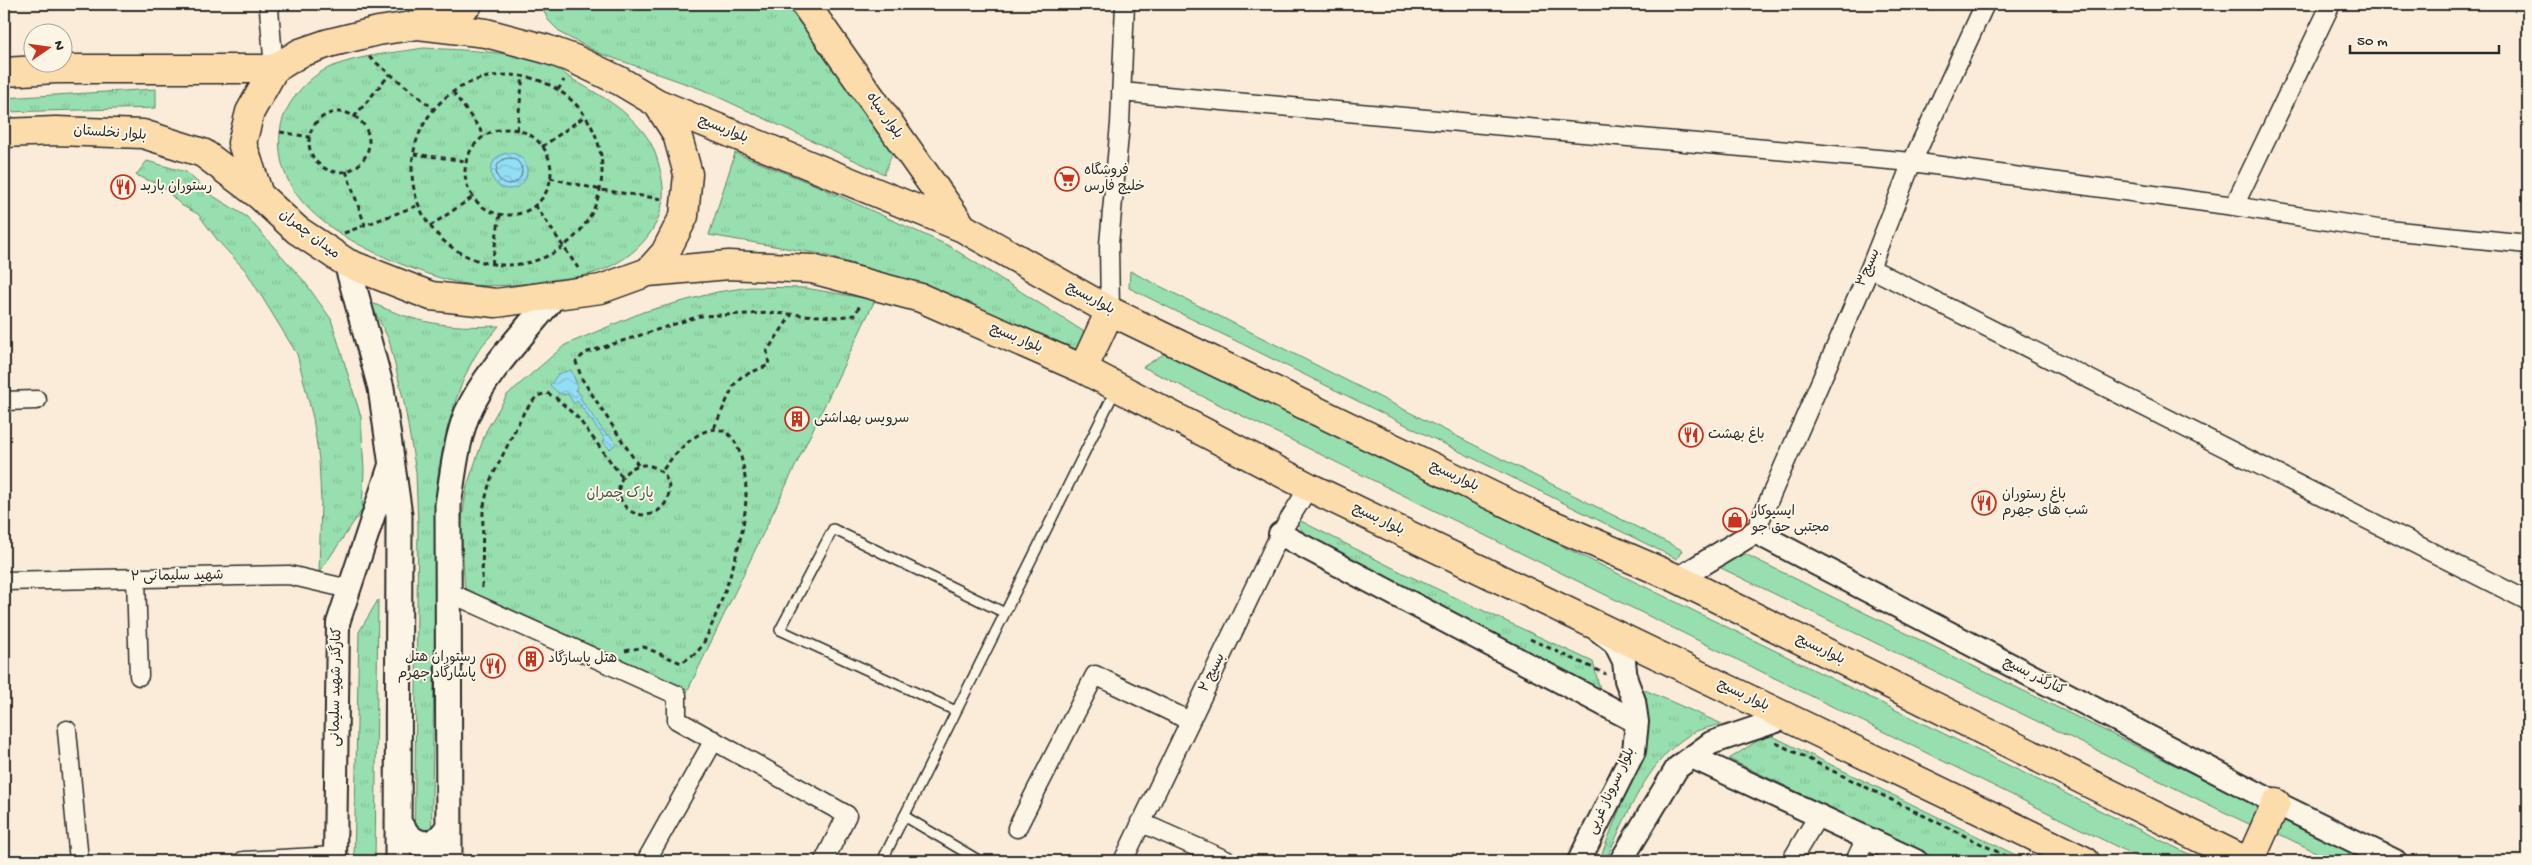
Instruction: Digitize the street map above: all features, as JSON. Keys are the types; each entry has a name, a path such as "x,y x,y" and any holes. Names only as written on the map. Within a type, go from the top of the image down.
{"main road":[{"path":"418,25 468,4"},
{"name":"بلوار سپاه","path":"807,4 963,228"},
{"name":"میدان چمران","path":"418,25 486,32 546,49 574,59 620,81 657,103 677,134 688,174 684,216 665,253 648,272 601,289 496,303 431,296 347,263 297,230 259,195 242,143 250,112 274,69 300,53 329,43 378,31 418,25"},
{"path":"4,72 56,69 274,69"},
{"name":"بلواربسیج","path":"657,103 963,228 1110,311 1542,520 1678,579 2246,861"},
{"name":"بلوار نخلستان","path":"4,133 56,131 143,134 203,153 259,195"},
{"path":"347,263 381,388 399,515 398,861"},
{"name":"بلوار بسیج","path":"648,272 729,265 812,269 921,298 1083,369 1308,487 2086,861"},
{"path":"449,861 448,505 467,415 480,389 554,296"},
{"path":"1083,369 1110,311"},
{"path":"2250,861 2276,803"},
{"path":"398,822 407,837 419,843 436,841 442,837 449,826"}],"street":[{"path":"272,4 268,9 274,69"},
{"path":"1110,311 1109,244 1122,92 1125,4"},
{"name":"بسیج۳","path":"1755,532 1870,268 1912,162 1985,4"},
{"path":"2234,206 2331,4"},
{"path":"1122,92 1912,162 2234,206 2378,229 2528,244"},
{"path":"1870,268 2528,601"},
{"path":"4,401 37,400"},
{"name":"کنارگذر شهید سلیمانی","path":"335,859 338,623 391,462"},
{"name":"بسیج ۲","path":"1123,861 1140,822 1280,534 1308,487"},
{"path":"1678,579 1755,532"},
{"name":"کنارگذر بسیج","path":"1755,532 2276,803 2395,861"},
{"path":"1280,534 1637,722"},
{"name":"شهید سلیمانی ۲","path":"4,581 289,575 349,589"},
{"path":"136,578 139,676"},
{"path":"448,592 678,695 677,720 848,815 824,861"},
{"name":"بلوار سروناز غربی","path":"1579,861 1634,751 1637,722 1634,702 1626,680 1624,660 1616,643 1583,618"},
{"path":"1017,828 1095,675 1190,721"},
{"path":"1621,861 1677,768 1711,743 1788,717"},
{"path":"67,730 79,861"},
{"path":"646,861 714,740"},
{"path":"1692,757 1916,861"},
{"path":"1791,861 1818,816"},
{"path":"1140,822 1228,861"},
{"path":"1855,861 1866,838"},
{"path":"243,861 335,859"}],"lane":[{"path":"882,861 1118,387"},
{"path":"956,711 780,630 833,529 1005,613"},
{"path":"904,816 980,861"}],"path":[{"path":"368,57 434,109"},
{"path":"354,117 390,74"},
{"path":"492,76 523,76 551,85 568,96 585,116 600,147 603,167 601,190 594,210 582,230 565,247 544,259 520,265 492,264 473,260 452,248 430,226 419,205 414,188 412,164 417,140 427,118 453,92 473,81 492,76"},
{"path":"517,130 523,76"},
{"path":"453,92 485,136"},
{"path":"345,113 354,117 362,124 369,143 362,161 346,171 328,170 320,165 310,149 310,137 317,122 325,116 345,113"},
{"path":"542,147 585,116"},
{"path":"503,129 517,130 529,134 542,147 550,167 550,178 546,193 535,205 516,214 500,214 481,206 473,197 467,186 466,161 471,150 485,136 503,129"},
{"path":"280,132 310,137"},
{"path":"414,154 466,161"},
{"path":"346,171 365,225"},
{"path":"550,178 601,190 664,199"},
{"path":"430,226 473,197"},
{"path":"341,234 419,205"},
{"path":"535,205 582,275"},
{"path":"492,264 500,214"},
{"path":"638,465 582,378 576,362 585,353 700,316 739,313 792,313 837,317 854,315 864,298"},
{"path":"714,428 734,385 742,376 763,369 769,364 767,351 792,313"},
{"path":"482,596 483,509 490,481 524,412 537,396 547,393 567,407 578,418 622,477"},
{"path":"620,652 644,647 681,663 698,651 734,569 746,500 741,455 730,435 721,429 707,429 677,451 662,471"},
{"path":"647,464 662,471 670,486 667,502 661,509 646,515 638,515 624,505 618,489 622,477 630,468 647,464"},
{"path":"1749,729 2016,861"}],"green space":[{"path":"543,4 787,4 894,150 884,174 701,89 599,53 562,34 548,20 542,7"},
{"path":"424,48 492,52 543,62 609,101 627,115 636,123 651,143 662,179 663,195 661,210 648,237 625,258 597,272 578,277 526,284 473,285 436,277 401,264 356,243 334,230 314,214 298,196 286,176 280,152 281,126 293,99 306,83 331,67 365,57"},
{"path":"156,89 156,108 4,112 4,98"},
{"path":"735,153 820,187 949,246 1086,333 1078,350 934,289 821,254 709,235"},
{"path":"147,161 186,172 213,196 247,217 304,281 331,319 361,417 364,471 362,510 319,573 321,501 319,460 313,418 297,354 246,271 219,242 198,214 181,205 162,186 136,175"},
{"path":"1130,271 1682,550 1677,559 1129,288"},
{"name":"پارک چمران","path":"750,287 805,288 875,300 686,694 465,592 461,525 467,486 486,431 507,395 565,345 643,312 717,292"},
{"path":"370,302 418,320 433,323 464,326 499,326 477,353 462,383 446,433 437,482 431,861 414,861 418,526 416,472 404,402 389,340"},
{"path":"1167,352 2203,861 2146,861 1143,367"},
{"path":"1291,516 1403,573 1593,662 1605,709 1327,563"},
{"path":"1745,554 2260,807 2253,826 1717,566"},
{"path":"378,600 375,861 354,861 359,632"},
{"path":"1629,683 1722,724 1689,735 1660,760 1639,792 1605,861 1599,861 1636,768"},
{"path":"1768,734 2028,861 1942,861 1729,759"},
{"path":"2283,815 2374,861 2334,861 2275,832"}],"water":[{"path":"509,153 516,154 522,158 526,164 526,178 522,184 516,188 509,189 502,188 496,184 492,178 491,171 492,164 496,158 502,154"},
{"path":"571,370 578,387 575,389 582,396 580,398 607,436 609,434 616,444 610,449 603,442 605,439 577,401 574,404 568,394 556,391 550,385 558,374"}],"place":[{"name":"فروشگاه خلیج فارس","path":"1067,179"},
{"name":"رستوران باربد","path":"123,187"},
{"name":"سرویس بهداشتی","path":"797,419"},
{"name":"باغ بهشت","path":"1691,435"},
{"name":"باغ رستوران شب های جهرم","path":"1984,503"},
{"name":"ایسیوکار مجتبی حق جو","path":"1735,520"},
{"name":"هتل پاسارگاد","path":"531,659"},
{"name":"رستوران هتل پاسارگاد جهرم","path":"493,666"}]}
